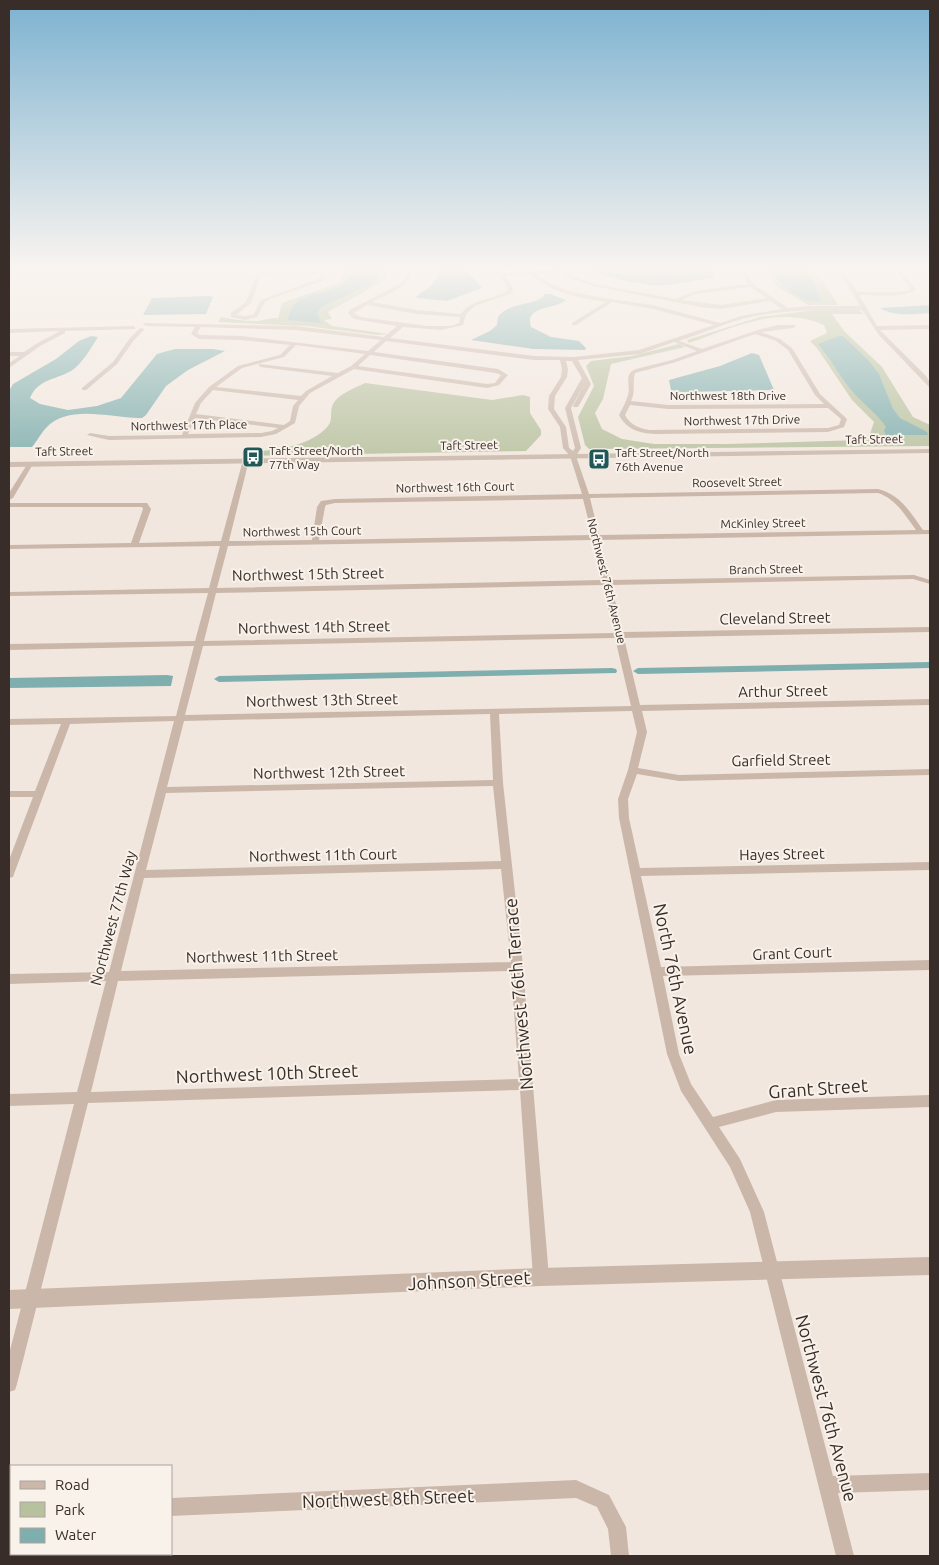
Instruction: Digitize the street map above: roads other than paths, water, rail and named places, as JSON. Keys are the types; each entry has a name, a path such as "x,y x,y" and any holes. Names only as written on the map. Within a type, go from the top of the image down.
{"street":[{"path":"9,366 46,341"},
{"path":"84,389 115,364 131,341"},
{"path":"268,341 370,353 502,372 505,375 500,383 487,386 353,367"},
{"path":"192,416 286,427 295,419 296,406 301,398 318,385 353,367 384,341"},
{"path":"410,341 534,358 563,359 622,356 676,341"},
{"path":"676,341 702,351"},
{"path":"628,403 632,393 631,376 633,372 730,341"},
{"path":"779,341 790,349 797,358 807,380 828,406"},
{"path":"890,341 915,364 930,386"},
{"path":"184,437 198,403 210,388 240,367 282,356 294,344"},
{"path":"9,354 25,354"},
{"name":"Northwest 76th Avenue","path":"563,359 564,377 552,396 551,409 563,427 566,448 573,456 586,496 636,708"},
{"path":"571,415 588,384 574,359"},
{"path":"257,363 263,366 339,375"},
{"name":"Northwest 76th Avenue","path":"573,456 578,448 568,408 585,377"},
{"path":"559,384 586,387"},
{"path":"210,388 301,398"},
{"name":"Northwest 18th Drive","path":"628,403 668,407 828,406"},
{"name":"Northwest 17th Drive","path":"628,403 622,415 624,421 631,427 640,430 660,432 828,430 842,426 844,422 842,417 828,406"},
{"name":"Northwest 17th Place","path":"90,435 109,438 261,435 274,433 286,427"},
{"name":"Taft Street","path":"9,465 930,451"},
{"name":"Northwest 77th Way","path":"9,1384 246,460"},
{"path":"9,498 30,464"},
{"name":"Roosevelt Street","path":"586,496 889,493 896,497 921,532"},
{"name":"Northwest 16th Court","path":"316,542 321,507 324,503 335,501 586,496"},
{"path":"9,505 144,505 147,509 134,545"},
{"name":"McKinley Street","path":"596,536 930,532"},
{"name":"Northwest 15th Court","path":"9,547 596,536"},
{"name":"Branch Street","path":"607,583 914,577 928,580"},
{"name":"Northwest 15th Street","path":"9,594 607,583"},
{"name":"Cleveland Street","path":"620,634 930,629"},
{"name":"Northwest 14th Street","path":"9,647 620,634"},
{"name":"Arthur Street","path":"636,708 930,702"},
{"name":"Northwest 13th Street","path":"9,722 636,708"},
{"name":"North 76th Avenue","path":"636,708 642,732 633,770 623,799 624,818 673,1054 686,1087 735,1162 748,1190 757,1212 771,1270"},
{"name":"Northwest 76th Terrace","path":"494,711 498,783 517,966 541,1277"},
{"path":"9,874 38,794 68,720"},
{"name":"Garfield Street","path":"633,770 679,778 930,772"},
{"name":"Northwest 12th Street","path":"161,790 498,783"},
{"path":"9,794 38,794"},
{"name":"Northwest 11th Court","path":"140,874 507,866"},
{"name":"Hayes Street","path":"635,872 930,866"},
{"name":"Grant Court","path":"655,972 930,965"},
{"name":"Northwest 11th Street","path":"9,979 517,966"},
{"name":"Northwest 10th Street","path":"9,1100 526,1084"},
{"name":"Grant Street","path":"709,1124 776,1106 930,1101"},
{"name":"Johnson Street","path":"9,1300 541,1277 930,1266"},
{"name":"Northwest 76th Avenue","path":"771,1270 845,1556"},
{"path":"828,1485 930,1481"},
{"name":"Northwest 8th Street","path":"172,1507 576,1490 603,1501 617,1527 620,1556"}],"water":[{"path":"79,341 95,341 86,356 71,371 42,383 30,398 40,404 68,410 97,406 121,398 157,354 175,349 213,349 225,351 188,370 166,386 142,418 92,414 67,416 56,420 46,428 32,447 9,447 9,391 13,384 56,359"},
{"path":"478,341 579,341 586,348 585,350 533,349"},
{"path":"826,341 848,341 869,361 879,374 893,409 900,418 927,432 928,435 886,435 884,431 886,427 875,413 853,392 818,344"},
{"path":"752,353 759,355 774,390 682,392 671,390 669,380 720,366"},
{"path":"173,676 171,686 9,688 9,678"}],"waterway":[{"path":"638,671 930,665"},
{"path":"219,679 612,671"}],"place":[{"name":"Taft Street/North 77th Way","path":"253,457"},
{"name":"Taft Street/North 76th Avenue","path":"599,459"}]}
